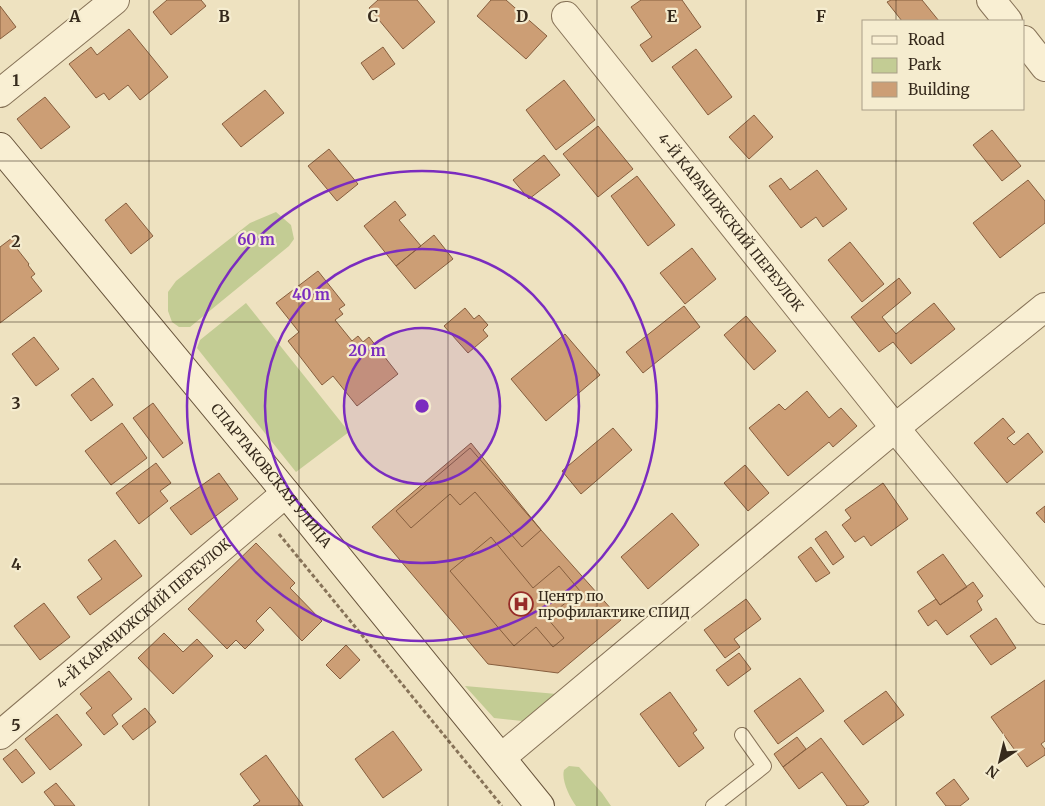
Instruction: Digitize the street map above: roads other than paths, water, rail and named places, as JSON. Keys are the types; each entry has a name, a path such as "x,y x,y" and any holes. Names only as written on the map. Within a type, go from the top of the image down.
{"street":[{"path":"0,93 115,0"},
{"path":"992,0 1007,20"},
{"name":"4-Й КАРАЧИЖСКИЙ ПЕРЕУЛОК","path":"566,16 895,428 1045,610"},
{"path":"1025,41 1045,67"},
{"name":"СПАРТАКОВСКАЯ УЛИЦА","path":"0,147 286,493 540,806"},
{"path":"502,757 895,428 1045,307"},
{"name":"4-Й КАРАЧИЖСКИЙ ПЕРЕУЛОК","path":"0,735 286,493"}],"lane":[{"path":"713,806 764,766 742,735"}],"place":[{"name":"Центр по профилактике СПИД","path":"521,604"}]}
